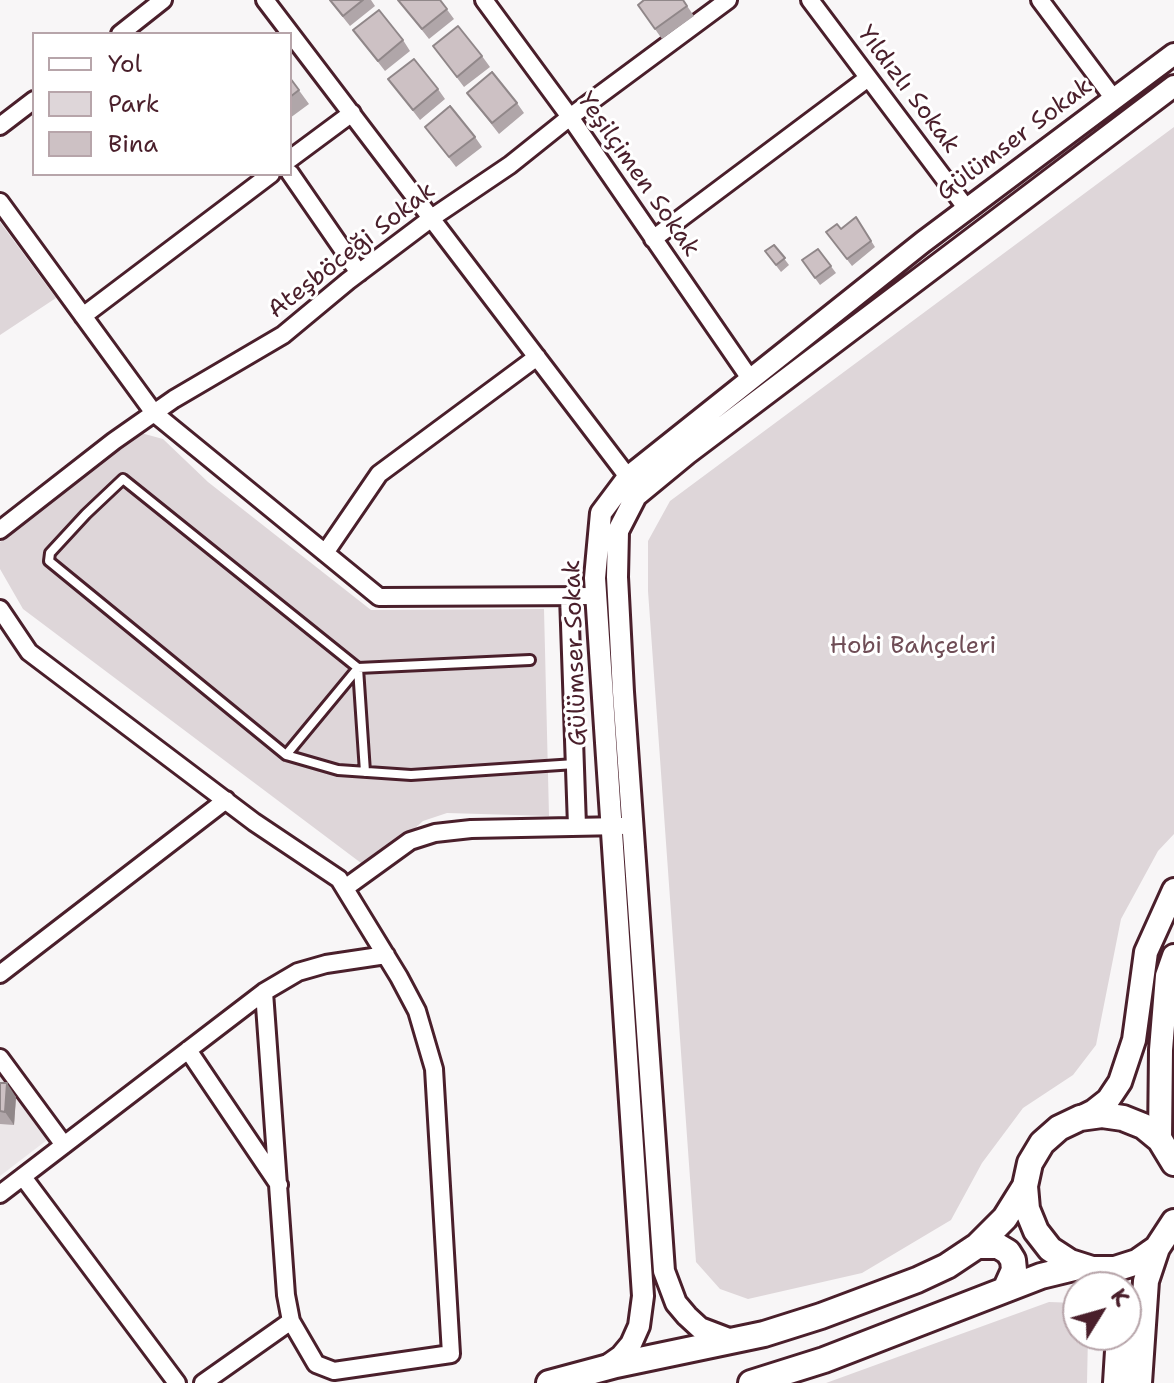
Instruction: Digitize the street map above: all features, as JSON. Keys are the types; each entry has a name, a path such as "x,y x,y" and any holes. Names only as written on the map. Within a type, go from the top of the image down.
{"main road":[{"path":"1088,1271 1050,1249 1036,1231 1027,1209 1025,1186 1030,1163 1042,1143 1059,1128 1108,1100 1120,1082 1134,1040 1146,952 1174,890"},
{"path":"1169,1151 1161,1050 1167,976 1174,956"},
{"path":"1080,1118 1102,1115 1123,1118 1143,1126 1169,1151"},
{"path":"549,1383 604,1368 734,1341 821,1316 917,1280 947,1266 977,1246 1005,1218 1025,1186"},
{"path":"1107,1271 1137,1262 1169,1232"},
{"path":"1139,1383 1146,1281 1169,1232"},
{"path":"977,1246 998,1246 1008,1252 1014,1270 1005,1290"},
{"path":"751,1383 824,1360 1053,1272 1062,1272"},
{"path":"1116,1383 1118,1351"}],"street":[{"path":"123,32 163,0"},
{"path":"265,0 290,32"},
{"name":"Yeşilçimen Sokak","path":"484,0 570,117 751,380"},
{"name":"Ateşböceği Sokak","path":"0,530 154,413 283,335 433,217 510,165 728,0"},
{"name":"Yıldızlı Sokak","path":"810,0 967,209"},
{"path":"1040,0 1114,99"},
{"path":"292,35 628,477"},
{"name":"Gülümser Sokak","path":"604,1368 631,1344 639,1326 643,1296 622,826 596,596 601,513 628,477 967,209 1174,54"},
{"path":"653,239 868,78"},
{"path":"734,1341 700,1328 687,1316 676,1303 664,1271 622,826 618,531 636,496 735,417 1174,86"},
{"path":"0,126 32,102"},
{"path":"292,158 352,113"},
{"path":"83,316 268,176"},
{"path":"292,176 359,273"},
{"path":"0,202 154,413 379,597 596,596"},
{"path":"325,553 379,474 537,357"},
{"path":"569,596 577,826"},
{"path":"0,609 29,652 226,800 339,879 386,955 417,1011 434,1069 451,1354 334,1371 316,1364 291,1321 286,1295 264,992"},
{"path":"0,974 226,800"},
{"path":"345,888 410,841 435,833 471,829 622,826"},
{"path":"0,1194 264,992 298,972 326,964 386,955"},
{"path":"188,1050 280,1185"},
{"path":"0,1058 64,1145"},
{"path":"23,1177 177,1383"},
{"path":"203,1383 291,1321"}],"lane":[{"path":"530,660 358,668 123,479 50,553 49,561 286,755 338,770 411,775 575,764"},
{"path":"358,668 365,772"},
{"path":"286,755 358,668"}],"shaded area":[{"path":"0,1075 47,1140 0,1176"}],"green space":[{"name":"Hobi Bahçeleri","path":"1174,127 1174,834 1158,851 1121,919 1096,1045 1073,1075 1023,1108 982,1163 951,1220 862,1273 748,1299 720,1289 696,1262 648,591 648,541 670,501"},
{"path":"0,222 56,298 0,335"},
{"path":"141,433 163,439 208,482 371,610 544,609 549,816 447,813 423,821 369,869 23,609 0,569 0,542"},
{"path":"1049,1302 1062,1302 1062,1351 1088,1351 1087,1383 826,1383"}],"building":[{"path":"330,0 363,0 343,16"},
{"path":"398,0 440,0 447,9 422,29"},
{"path":"644,0 683,0 687,6 655,29 638,5"},
{"path":"379,10 403,40 378,61 353,30"},
{"path":"458,26 482,56 457,77 433,46"},
{"path":"414,59 438,89 413,110 388,79"},
{"path":"492,72 517,103 492,123 467,93"},
{"path":"292,81 299,90 292,95"},
{"path":"450,106 475,137 449,157 425,127"},
{"path":"856,217 871,241 847,259 826,232 837,224 841,229"},
{"path":"774,245 785,258 776,265 765,251"},
{"path":"818,249 831,266 815,278 802,260"},
{"path":"0,1083 7,1083 5,1112 0,1111"}]}
